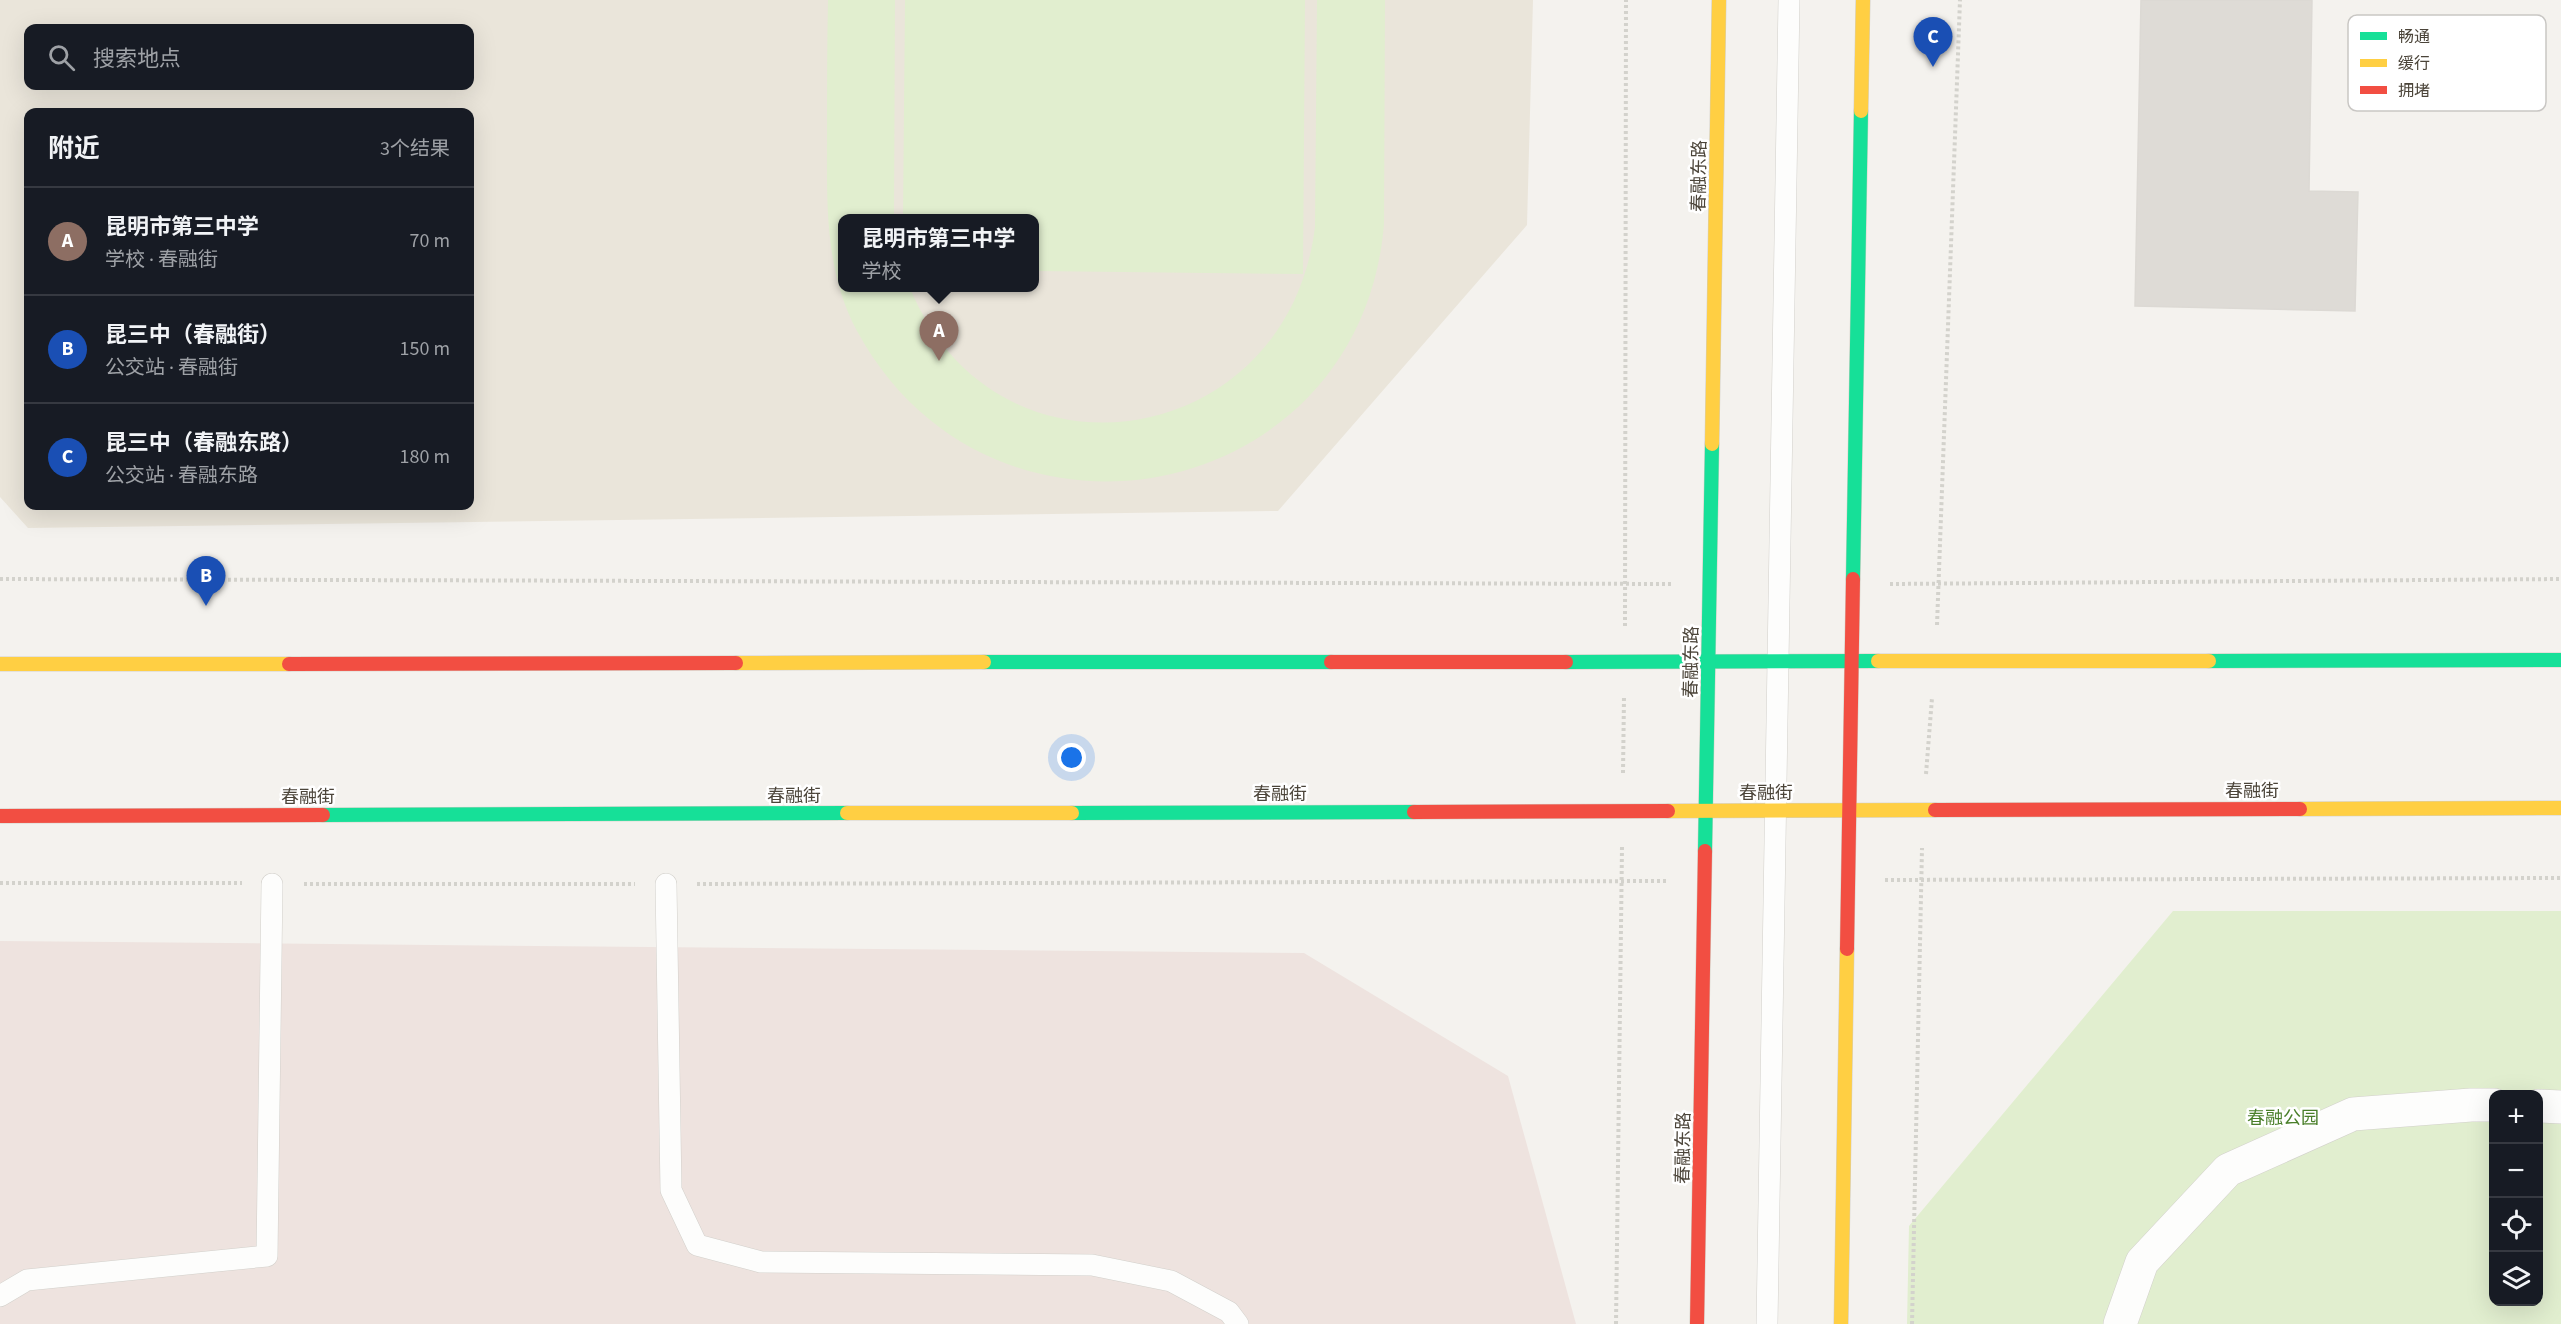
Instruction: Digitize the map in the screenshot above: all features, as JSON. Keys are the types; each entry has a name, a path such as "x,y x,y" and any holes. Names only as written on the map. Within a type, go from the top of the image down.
{"main road":[{"name":"春融东路","path":"1697,1324 1719,0"},
{"path":"1841,1324 1863,0"},
{"path":"0,664 2561,660"},
{"name":"春融街","path":"0,816 2561,808"}],"street":[{"path":"2120,1324 2142,1262 2228,1170 2353,1114 2482,1105"},
{"path":"2543,1106 2561,1107"}],"lane":[{"path":"1767,1324 1789,0"},
{"path":"0,1296 27,1280 267,1256 272,884"},
{"path":"666,884 672,1190 697,1245 761,1262 1092,1265 1171,1281 1229,1312 1238,1324"}],"path":[{"path":"0,579 1710,584"},
{"path":"1853,584 2561,579"},
{"path":"1848,880 2561,878"},
{"path":"0,883 666,884 1706,880"}],"shaded area":[{"path":"0,0 1533,0 1527,225 1278,511 28,528 0,497"},
{"path":"0,941 1304,953 1508,1076 1576,1324 0,1324"}],"green space":[{"path":"828,0 895,0 894,214 838,214 838,284 828,209"},
{"path":"905,0 1305,0 1303,274 1039,271 1039,214 903,214"},
{"path":"1317,0 1385,0 1384,224 1360,320 1311,394 1242,447 1162,476 1077,480 993,458 917,409 857,331 841,292 912,292 951,354 1005,398 1068,420 1134,420 1197,400 1252,361 1293,303 1315,227"},
{"name":"春融公园","path":"2173,911 2561,911 2561,1324 1907,1324 1909,1226"}],"building":[{"path":"2141,0 2312,0 2309,191 2358,192 2355,311 2135,306"}],"traffic: fast":[{"path":"1853,579 1861,111"},
{"path":"1705,851 1712,444"},
{"path":"2209,661 2561,660"},
{"path":"1566,662 1878,661"},
{"path":"984,662 1331,662"},
{"path":"1072,813 1414,812"},
{"path":"323,815 847,813"}],"traffic: slow":[{"path":"1712,444 1719,0"},
{"path":"1861,111 1863,0"},
{"path":"1878,661 2209,661"},
{"path":"736,663 984,662"},
{"path":"0,664 289,664"},
{"path":"2300,809 2561,808"},
{"path":"1668,811 1935,810"},
{"path":"847,813 1072,813"},
{"path":"1841,1324 1847,949"}],"traffic: jam":[{"path":"1847,949 1853,579"},
{"path":"1331,662 1566,662"},
{"path":"289,664 736,663"},
{"path":"1935,810 2300,809"},
{"path":"1414,812 1668,811"},
{"path":"0,816 323,815"},
{"path":"1697,1324 1705,851"}],"place":[{"name":"昆三中（春融东路）","path":"1933,67"},
{"name":"昆明市第三中学","path":"939,361"},
{"name":"昆三中（春融街）","path":"206,606"}]}
